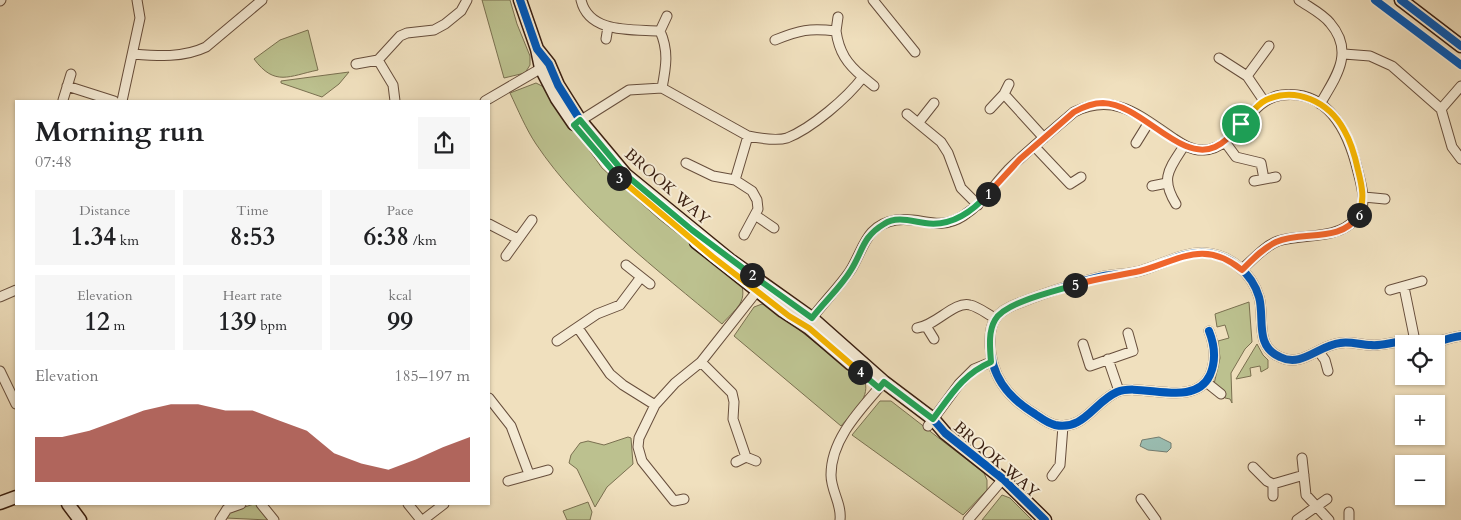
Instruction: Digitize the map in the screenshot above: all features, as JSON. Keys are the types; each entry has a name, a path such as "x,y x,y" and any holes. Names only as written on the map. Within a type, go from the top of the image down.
{"street":[{"path":"122,100 140,18 137,0"},
{"path":"133,54 170,55 197,51 206,47 262,0"},
{"name":"BROOK WAY","path":"520,0 556,99 626,175 760,287 810,322 881,385 945,432 1003,480 1044,520"},
{"path":"581,0 583,10 587,15 608,27 660,31"},
{"path":"873,0 915,52"},
{"path":"1300,0 1330,23 1338,37 1344,54 1338,74 1320,104"},
{"path":"1400,0 1461,46"},
{"path":"356,64 378,60 400,36 407,33 434,30 446,24 469,3"},
{"path":"662,88 667,57 666,47 660,31 667,16"},
{"path":"838,17 836,31 841,53 850,66 874,86"},
{"path":"606,39 608,27"},
{"path":"775,40 800,30 836,31"},
{"path":"1248,76 1269,46"},
{"path":"1344,54 1370,56 1392,66 1441,109 1452,147 1461,159"},
{"path":"1219,58 1248,76 1264,101"},
{"path":"378,60 393,85 395,100"},
{"path":"487,100 545,66"},
{"path":"63,100 71,74"},
{"path":"577,122 629,90 662,88 748,136 785,139 843,102 863,77"},
{"path":"990,108 1004,94 1009,84"},
{"path":"68,86 111,100"},
{"path":"1441,109 1461,86"},
{"path":"1004,94 1044,138"},
{"path":"810,322 851,270 864,240 886,222 907,219 938,224 949,222 978,205 1008,171 1074,112 1083,107 1104,103 1133,112 1184,146 1204,150 1214,148 1225,142 1264,101 1280,95 1294,94 1307,97 1320,104 1344,128 1352,146 1364,197 1358,217 1350,225 1330,234 1276,242 1267,247 1242,270"},
{"path":"919,122 934,103"},
{"path":"907,114 941,142 961,188 978,205"},
{"path":"1136,143 1150,122"},
{"path":"735,180 748,136"},
{"path":"1225,142 1236,157 1261,163 1264,179"},
{"path":"1176,204 1167,183 1168,171 1184,146"},
{"path":"1035,147 1068,188 1081,177"},
{"path":"686,163 712,176 735,180 752,191 757,200 758,209 744,235"},
{"path":"1254,181 1276,177"},
{"path":"1152,186 1167,183"},
{"path":"1364,197 1385,199"},
{"path":"755,215 774,228"},
{"path":"506,256 532,220"},
{"path":"490,225 518,239"},
{"path":"1209,331 1214,355 1213,367 1206,382 1197,388 1181,392 1119,391 1102,402 1083,420 1063,426 1047,422 1026,409 1006,392 996,377 991,362 990,336 995,318 1006,310 1084,282 1139,271 1181,256 1196,253 1216,255 1232,262 1252,282 1259,297 1262,336 1266,346 1282,359 1305,358 1338,343 1371,345 1395,343"},
{"path":"626,265 650,284"},
{"path":"557,341 597,314 620,304 641,277"},
{"path":"1390,290 1422,281"},
{"path":"684,499 672,506 639,456 639,438 655,405 675,383 701,362 760,287"},
{"path":"1404,287 1414,335"},
{"path":"0,297 15,290"},
{"path":"934,339 921,327 960,305 968,304 977,307 995,318"},
{"path":"578,328 610,374 623,385 655,405"},
{"path":"1083,344 1090,366 1134,351 1128,333"},
{"path":"1445,340 1461,336"},
{"path":"1319,352 1325,360 1328,371"},
{"path":"1108,360 1119,391"},
{"path":"701,362 732,393 734,402 733,419 746,457"},
{"path":"931,422 974,369 991,362"},
{"path":"0,371 15,402"},
{"path":"1206,382 1221,394"},
{"path":"840,520 841,513 833,492 831,476 834,454 842,435 881,385"},
{"path":"490,399 511,426 529,474"},
{"path":"1052,476 1060,465 1063,426"},
{"path":"736,462 746,457 756,461"},
{"path":"1302,458 1306,495 1329,520"},
{"path":"1253,467 1267,481 1273,484 1304,475"},
{"path":"508,481 548,470"},
{"path":"968,520 1003,480"},
{"path":"1273,484 1273,496"},
{"path":"0,503 15,497"},
{"path":"1141,499 1156,520"},
{"path":"1297,520 1327,499"},
{"path":"69,505 80,520"},
{"path":"220,520 227,509 238,505"},
{"path":"262,505 274,520"},
{"path":"409,505 422,520 443,505"}],"green space":[{"path":"482,0 510,0 530,56 530,65 525,73 504,78"},
{"path":"308,30 318,70 291,77 276,76 262,68 254,59 280,40"},
{"path":"349,72 339,84 322,97 281,83 281,81"},
{"path":"536,83 544,87 602,168 659,219 741,283 743,296 739,306 722,324 598,217 555,169 532,138 510,93"},
{"path":"1249,302 1252,342 1245,349 1231,373 1232,403 1230,399 1225,398 1214,384 1220,358 1218,341 1229,338 1225,325 1217,327 1215,314"},
{"path":"762,304 769,306 865,382 865,394 862,400 841,426 734,336 754,307"},
{"path":"1257,344 1268,360 1268,368 1261,372 1260,366 1250,368 1251,376 1236,379"},
{"path":"880,401 891,401 984,473 987,480 987,490 963,515 852,435"},
{"path":"628,437 631,438 633,464 607,487 595,507 577,469 569,463 571,455 580,443 588,441 604,445"},
{"path":"1002,495 1010,498 1032,520 982,520"},
{"path":"588,502 592,512 590,520 567,520 563,511"},
{"path":"257,505 268,520 226,518 229,512"}],"water":[{"path":"1159,437 1171,443 1171,448 1167,452 1148,450 1140,446 1142,440"}],"cycle path":[{"path":"520,0 537,49 549,64 558,85 580,120 599,144 626,175 730,260"},
{"path":"1375,0 1461,65"},
{"path":"1401,0 1461,46"},
{"path":"1209,331 1213,342 1214,359 1210,375 1202,385 1192,391 1180,393 1140,390 1117,392 1081,420 1065,426 1047,422 1025,407 1008,392 997,375 993,364 990,341 992,327 997,316 1018,303 1083,281 1140,271 1181,256 1197,253 1215,254 1223,257 1239,267 1251,280 1256,288 1261,305 1262,331 1267,346 1272,352 1288,360 1303,358 1340,343 1374,345 1395,342 1430,343 1461,336"},
{"path":"884,382 933,419 945,433 1003,479 1045,520"}],"route":[{"path":"1294,94 1307,97 1320,104 1344,128 1350,140 1364,197 1358,217 1342,230 1330,234 1299,237 1276,242 1267,247 1242,270 1232,262 1216,255 1196,253 1181,256 1139,271 1105,276 1020,302 995,318 990,336 991,362 974,369 959,384 933,419 884,382 879,388 809,328 789,316 672,224 608,167 574,125 580,120 626,175 730,260 812,318 851,270 864,240 872,232 886,222 897,220 907,219 938,224 961,217 978,205 1020,159 1074,112 1083,107 1104,103 1133,112 1184,146 1195,150 1214,148 1225,142 1241,124 1264,101 1280,95 1294,94"}]}
